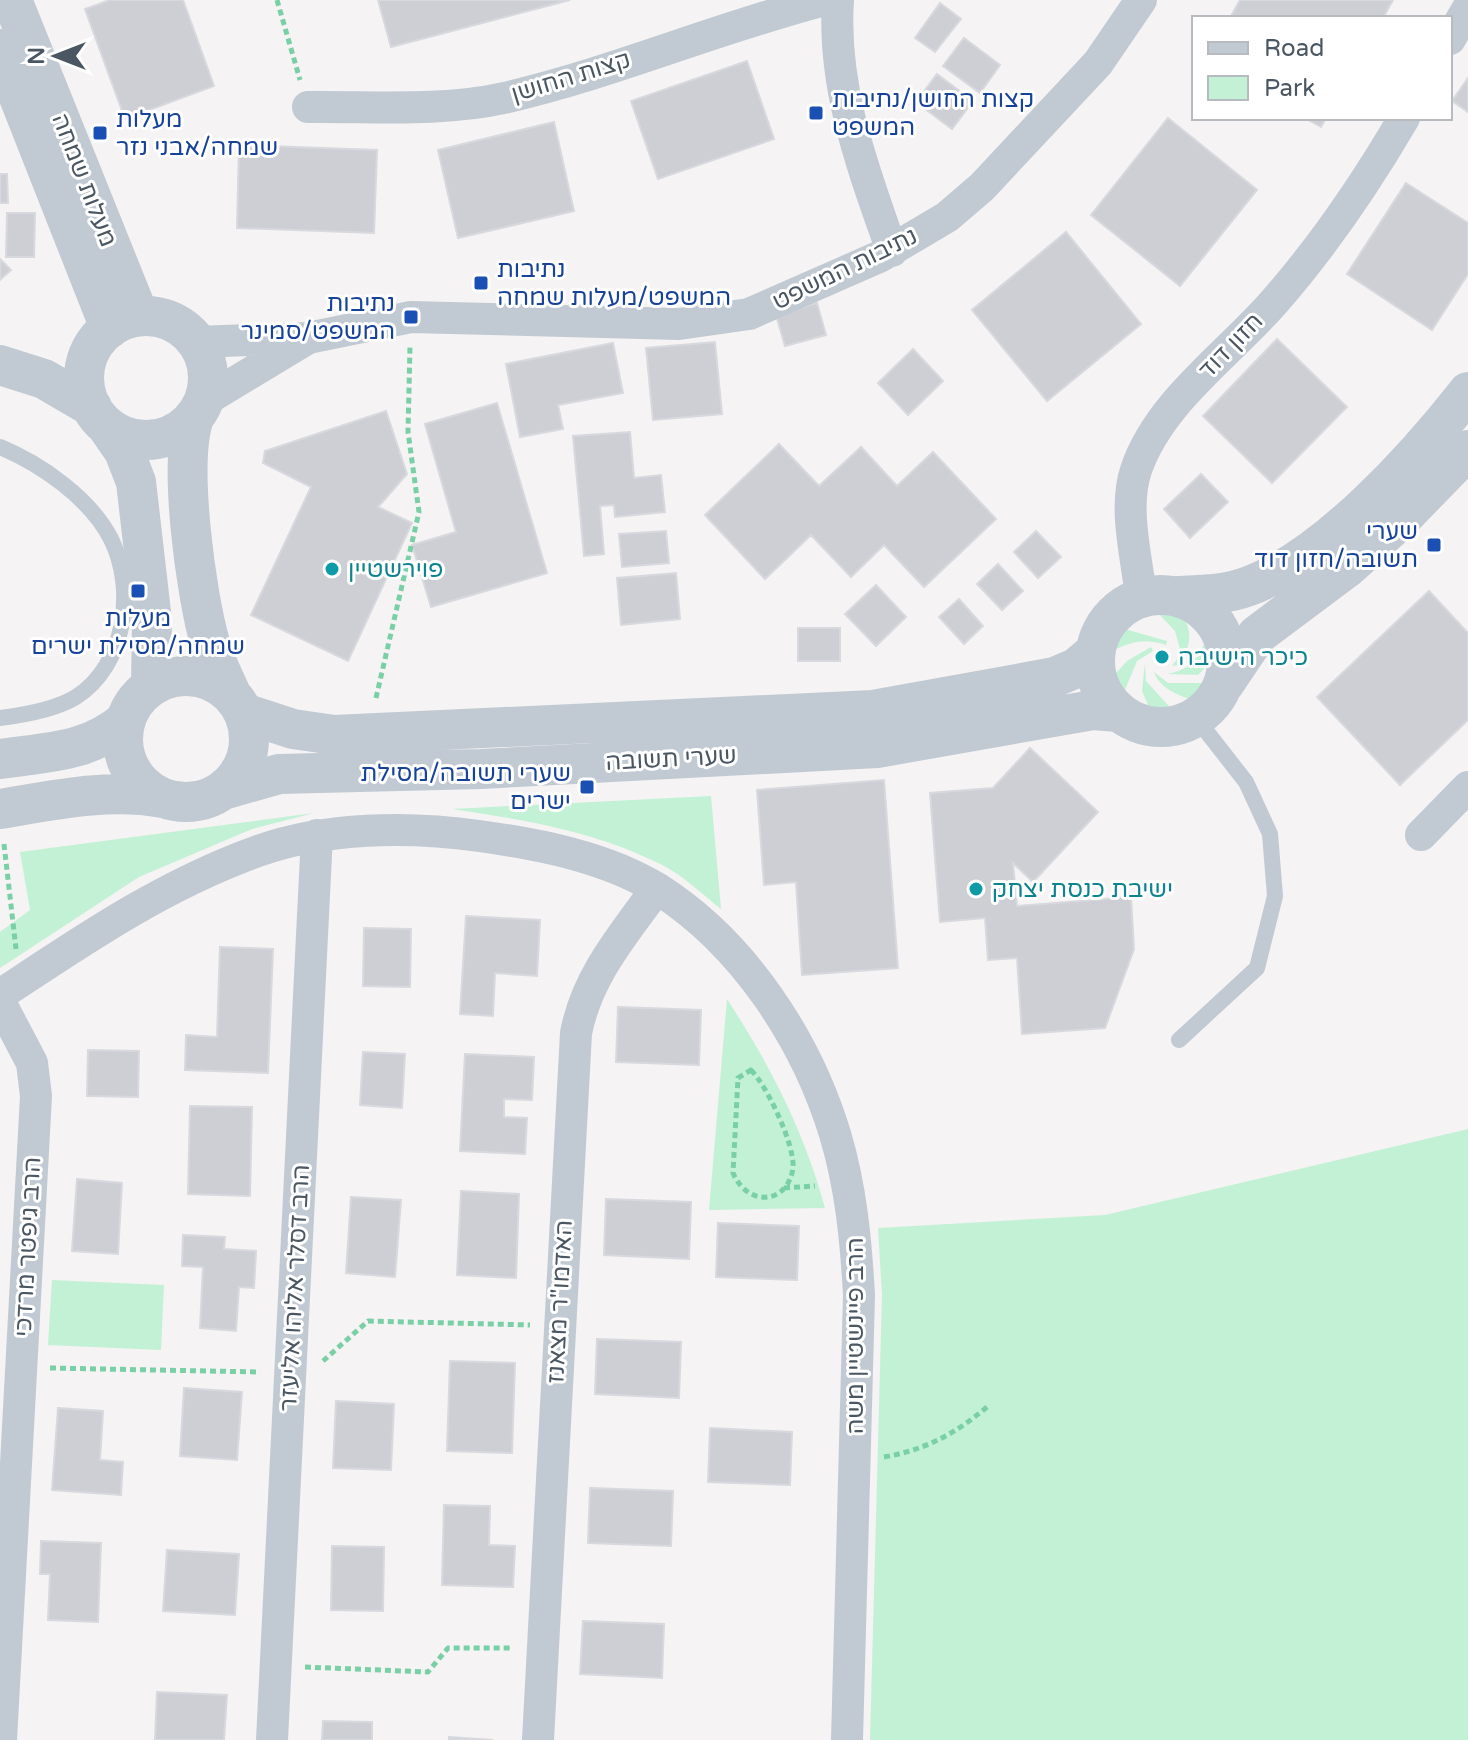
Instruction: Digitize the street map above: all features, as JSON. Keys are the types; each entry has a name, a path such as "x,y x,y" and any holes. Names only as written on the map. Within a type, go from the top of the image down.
{"street":[{"name":"מעלות שמחה","path":"12,0 124,322"},
{"name":"קצות החושן","path":"308,107 453,105 502,98 606,70 706,33 825,0"},
{"path":"838,0 835,43 845,107 892,251"},
{"name":"נתיבות המשפט","path":"196,342 308,338 411,317 687,323 749,314 819,287 892,251 947,217 982,187 1098,63 1141,0"},
{"path":"1452,36 1468,8"},
{"name":"מעלות שמחה","path":"0,49 124,322"},
{"name":"חזון דוד","path":"1159,597 1131,517 1135,473 1150,438 1191,387 1269,308 1313,256 1376,165 1403,120"},
{"path":"2,825 84,795 136,793 194,801 223,790 238,774 247,755 249,733 211,646 203,615 186,469 187,437 208,383 207,365 196,342 174,322 124,322 96,342 87,360 86,393 124,451 136,482 152,621 151,686"},
{"name":"נתיבות המשפט","path":"199,410 308,338"},
{"path":"44,379 87,360"},
{"path":"0,365 44,379 123,436 152,440 179,431 199,410"},
{"path":"1468,392 1428,442 1374,495 1325,538 1278,572 1216,595 1159,597 1124,605 1100,634 1095,652 1096,674 1104,695 1118,712 1136,723 1156,728 1177,726 1196,718 1212,705 1257,635 1348,567 1399,521 1468,450"},
{"path":"1159,597 1210,615 1221,632 1227,650 1222,688"},
{"name":"שערי תשובה","path":"237,704 293,729 334,735 873,710 1055,677 1076,668 1095,652"},
{"path":"163,798 147,788 130,766 123,739 126,720 135,701 151,686 171,677 193,675 214,682 237,704"},
{"name":"שערי תשובה","path":"223,790 279,774 481,769 877,748 1093,710 1118,712"},
{"path":"0,759 77,748 105,738 126,720"},
{"path":"1421,835 1468,787"},
{"name":"הרב פיינשטיין משה","path":"6,993 150,897 259,850 317,835 450,831 516,841 591,860 657,888 706,926 747,969 780,1014 835,1133 856,1231 859,1295 847,1740"},
{"name":"הרב דסלר אליהו אליעזר","path":"272,1740 317,835"},
{"name":"האדמו\"ר מצאנז","path":"538,1740 576,1033 583,1000 602,964 657,888"},
{"name":"הרב גיפטר מרדכי","path":"1,1740 36,1096 32,1063 6,993"}],"lane":[{"path":"0,447 47,472 100,525 122,564 125,599 118,639 103,673 75,698 26,715 0,718"},
{"path":"1179,1040 1257,968 1275,896 1270,834 1246,782 1196,718"}],"path":[{"path":"277,0 308,107"},
{"path":"369,734 399,585 419,512 408,432 411,317"},
{"path":"2,825 6,993"},
{"path":"751,1070 761,1080 791,1149 793,1169 784,1188 767,1197 753,1197 739,1187 733,1173 733,1115 738,1078 751,1070"},
{"path":"855,1462 927,1448 966,1425 987,1407"},
{"path":"276,1666 428,1672 448,1648 542,1648"}],"green space":[{"path":"1156,611 1184,617 1187,624 1189,642 1178,665 1172,666 1181,653 1175,631"},
{"path":"1125,629 1167,641 1166,645 1135,642 1105,655 1112,631"},
{"path":"1208,635 1219,654 1198,675 1168,674 1194,661"},
{"path":"1151,647 1153,651 1137,661 1120,702 1107,683 1127,661"},
{"path":"1145,663 1146,681 1177,715 1154,719 1142,691"},
{"path":"1154,672 1168,683 1214,683 1201,702 1167,688"},
{"path":"711,796 721,909 673,871 615,845 535,823 452,809"},
{"path":"314,813 252,829 139,877 0,968 0,932 30,910 20,852"},
{"path":"727,999 784,1099 807,1152 825,1208 709,1210"},
{"path":"1468,1129 1468,1740 870,1740 882,1295 878,1228 1105,1215"},
{"path":"52,1280 164,1285 161,1350 48,1345"}],"building":[{"path":"110,0 183,0 214,86 125,119 85,9"},
{"path":"378,0 570,0 391,47"},
{"path":"1240,0 1393,0 1384,16 1231,16"},
{"path":"940,3 961,19 935,52 915,38"},
{"path":"964,38 1000,65 980,93 943,66"},
{"path":"747,61 774,139 658,179 631,101"},
{"path":"937,74 973,101 952,129 916,102"},
{"path":"1468,78 1468,112 1452,101"},
{"path":"1168,118 1257,190 1180,286 1091,215"},
{"path":"1309,120 1325,120 1321,127"},
{"path":"554,122 574,211 458,238 438,150"},
{"path":"239,145 377,150 374,233 237,228"},
{"path":"0,174 7,174 8,203 0,203"},
{"path":"1406,183 1468,223 1468,274 1432,330 1347,274"},
{"path":"7,213 35,213 34,257 6,257"},
{"path":"1066,232 1141,324 1047,401 972,310"},
{"path":"0,259 11,270 0,280"},
{"path":"817,303 826,335 785,346 776,315"},
{"path":"1277,339 1347,407 1272,483 1203,416"},
{"path":"715,342 722,414 653,420 646,348"},
{"path":"613,343 623,393 558,405 563,429 520,437 506,364"},
{"path":"913,349 943,381 908,415 878,383"},
{"path":"497,403 547,573 431,607 412,545 456,532 425,424"},
{"name":"פוירשטיין","path":"386,411 407,474 378,507 412,523 348,661 251,615 311,487 263,463 265,451"},
{"path":"630,432 634,478 661,475 665,512 615,517 614,505 600,506 604,554 584,556 573,436"},
{"path":"779,444 819,486 861,447 897,486 933,452 996,519 924,587 884,545 851,577 811,535 765,579 705,515"},
{"path":"1201,474 1228,502 1190,538 1164,509"},
{"path":"666,531 669,563 622,567 619,534"},
{"path":"1036,531 1061,557 1038,578 1014,552"},
{"path":"998,564 1023,591 1002,610 977,584"},
{"path":"676,573 680,619 621,625 617,578"},
{"path":"876,585 906,617 876,646 845,614"},
{"path":"1429,591 1468,633 1468,720 1400,785 1317,697"},
{"path":"959,599 983,626 964,644 939,617"},
{"path":"798,628 840,628 840,661 798,661"},
{"name":"ישיבת כנסת יצחק","path":"1030,748 1098,812 1033,882 1013,863 1017,906 1131,897 1134,949 1105,1028 1022,1034 1017,958 988,960 985,918 940,922 930,793 993,788"},
{"path":"884,780 898,968 802,975 796,882 764,885 757,790"},
{"path":"466,916 540,920 537,976 495,973 493,1016 460,1014"},
{"path":"364,928 411,929 410,987 363,986"},
{"path":"220,947 273,949 268,1073 185,1070 186,1035 217,1037"},
{"path":"618,1007 701,1010 699,1065 616,1062"},
{"path":"88,1050 139,1051 138,1097 87,1096"},
{"path":"363,1052 405,1054 402,1108 360,1105"},
{"path":"465,1054 534,1057 532,1100 504,1099 504,1117 527,1118 525,1154 460,1151"},
{"path":"190,1106 252,1107 250,1196 188,1194"},
{"path":"77,1179 122,1183 118,1254 72,1251"},
{"path":"461,1191 519,1194 516,1278 457,1275"},
{"path":"351,1197 401,1200 395,1277 346,1273"},
{"path":"606,1199 691,1202 689,1259 604,1255"},
{"path":"718,1223 799,1226 797,1280 716,1277"},
{"path":"183,1235 225,1237 224,1249 256,1251 254,1288 239,1287 236,1331 200,1328 203,1267 182,1266"},
{"path":"597,1339 681,1342 679,1398 595,1394"},
{"path":"450,1361 515,1363 512,1453 447,1451"},
{"path":"184,1388 242,1392 237,1460 180,1456"},
{"path":"336,1401 394,1404 391,1470 333,1468"},
{"path":"58,1408 103,1411 100,1460 123,1462 121,1495 52,1490"},
{"path":"710,1428 792,1432 790,1485 708,1482"},
{"path":"590,1488 673,1491 671,1546 588,1543"},
{"path":"444,1505 490,1506 489,1545 515,1546 513,1587 442,1585"},
{"path":"41,1541 101,1543 98,1622 48,1620 50,1574 40,1574"},
{"path":"332,1546 384,1547 383,1611 331,1610"},
{"path":"167,1550 239,1554 235,1615 163,1611"},
{"path":"583,1621 664,1624 662,1678 580,1674"},
{"path":"157,1692 227,1695 224,1740 155,1740"},
{"path":"323,1721 372,1722 372,1740 322,1740"},
{"path":"449,1737 493,1740 449,1740"}],"place":[{"name":"קצות החושן/נתיבות המשפט","path":"816,113"},
{"name":"מעלות שמחה/אבני נזר","path":"100,133"},
{"name":"נתיבות המשפט/מעלות שמחה","path":"481,283"},
{"name":"נתיבות המשפט/סמינר","path":"411,317"},
{"name":"שערי תשובה/חזון דוד","path":"1434,545"},
{"name":"פוירשטיין","path":"332,569"},
{"name":"מעלות שמחה/מסילת ישרים","path":"138,591"},
{"name":"כיכר הישיבה","path":"1162,657"},
{"name":"שערי תשובה/מסילת ישרים","path":"587,787"},
{"name":"ישיבת כנסת יצחק","path":"976,889"}]}
